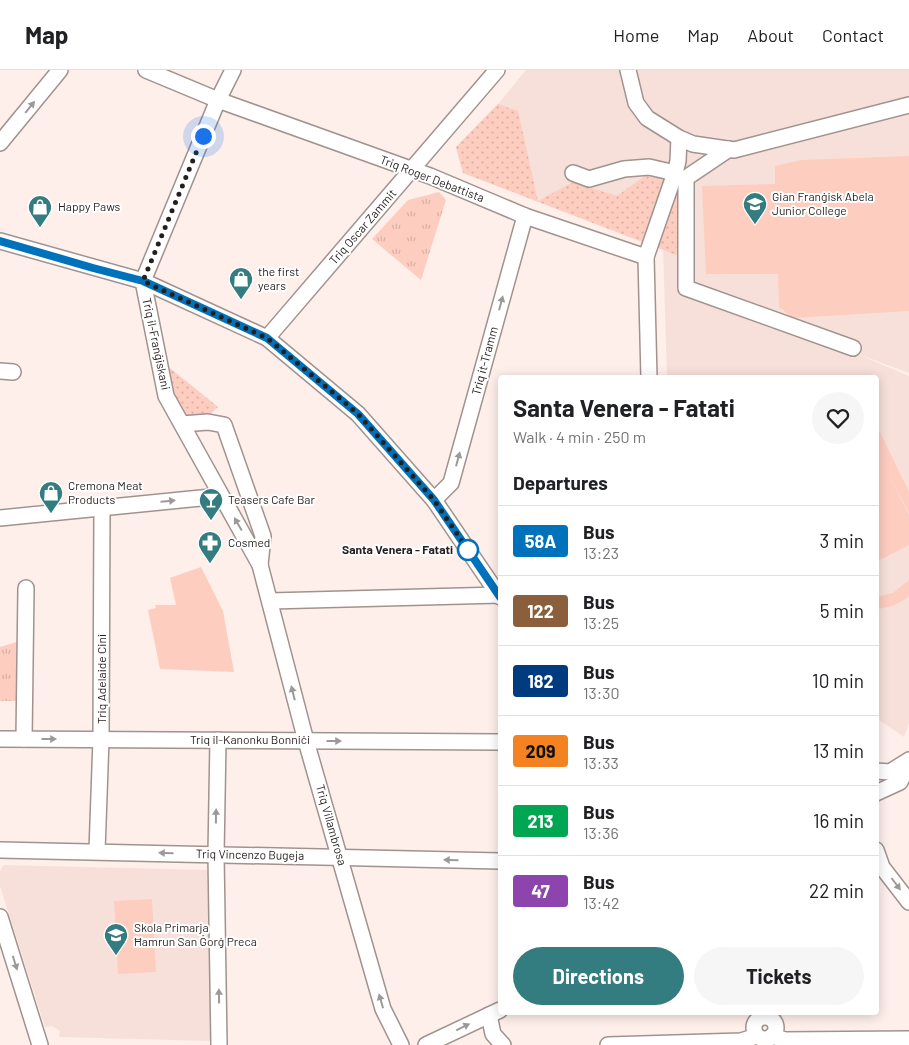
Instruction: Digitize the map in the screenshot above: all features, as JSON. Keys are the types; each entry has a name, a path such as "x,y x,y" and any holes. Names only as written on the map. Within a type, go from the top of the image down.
{"street":[{"path":"0,143 60,70"},
{"name":"Triq Roger Debattista","path":"146,70 218,100 412,170 525,216 646,257"},
{"name":"Triq il-Franġiskani","path":"233,70 218,100 143,281 166,396 260,565 270,601"},
{"name":"Triq Oscar Zammit","path":"267,338 497,70"},
{"path":"628,70 636,103 647,118 679,138 693,144 734,150 909,105"},
{"path":"679,138 678,161 686,288 853,348"},
{"path":"649,375 646,257 667,192 680,175 729,149"},
{"path":"573,173 589,178 624,169 649,167 680,175"},
{"name":"Triq it-Tramm","path":"434,500 451,483 525,216"},
{"path":"0,241 143,281 267,338 358,414 434,500 498,592"},
{"name":"Triq il-Franġiskani","path":"182,424 208,422 224,425 262,536 260,565"},
{"path":"0,518 222,496"},
{"name":"Triq Adelaide Cini","path":"98,851 102,739 102,508"},
{"path":"24,739 26,588"},
{"path":"270,601 498,595"},
{"name":"Triq Villambrosa","path":"270,601 306,741 341,857 383,1009 401,1045"},
{"name":"Triq il-Kanonku Bonniċi","path":"0,738 498,742"},
{"path":"218,740 216,855 220,1045"},
{"path":"879,771 890,772 909,762"},
{"path":"879,792 900,782 909,762"},
{"name":"Triq Vincenzo Bugeja","path":"0,850 498,860"},
{"path":"879,868 909,902"},
{"path":"0,917 40,1045"},
{"path":"426,1045 494,1012 493,1034 503,1045"},
{"path":"772,1036 775,1033 775,1023 762,1015 755,1022 754,1027 757,1036 762,1039 772,1036 785,1040 848,1041 909,1039"},
{"path":"608,1045 741,1041 757,1036"}],"shaded area":[{"name":"Gian Franġisk Abela Junior College","path":"526,70 909,70 909,373 855,353 909,376 909,723 904,737 879,720 879,375 667,375 663,248 463,173 456,147 498,104"},
{"name":"Skola Primarja Ħamrun San Ġorġ Preca","path":"4,865 208,870 211,1041 59,1037 60,1031 52,1026 45,1027 0,886 0,871"}],"green space":[{"path":"498,104 518,111 538,201 573,182 617,196 650,172 694,192 689,260 463,173 456,147"},
{"path":"909,156 909,311 793,318 779,307 778,274 706,274 702,186 775,184 775,166 802,160"},
{"path":"439,192 446,200 421,280 372,239 408,200"},
{"path":"170,368 218,407 205,418 185,421 165,379"},
{"path":"879,430 909,492 909,513 886,469 909,515 909,545 879,560"},
{"path":"201,567 223,611 234,672 160,669 148,610 156,608 155,605 176,605 170,578"},
{"path":"909,580 909,596 894,605 879,609 879,596 893,593"},
{"path":"20,641 22,701 0,701 0,647"},
{"path":"152,899 156,972 118,974 114,901"}],"bus line":[{"name":"58A","path":"0,241 143,281 267,338 358,414 434,500 498,594"}],"place":[{"name":"Gian Franġisk Abela Junior College","path":"755,225"},
{"name":"Happy Paws","path":"40,228"},
{"name":"the first years","path":"241,300"},
{"name":"Cremona Meat Products","path":"51,514"},
{"name":"Teasers Cafe Bar","path":"211,521"},
{"name":"Santa Venera - Fatati","path":"468,550"},
{"name":"Cosmed","path":"210,564"},
{"name":"Skola Primarja Ħamrun San Ġorġ Preca","path":"116,956"}],"route":[{"path":"203,136 143,281 267,338 358,414 434,500 468,550"}]}
